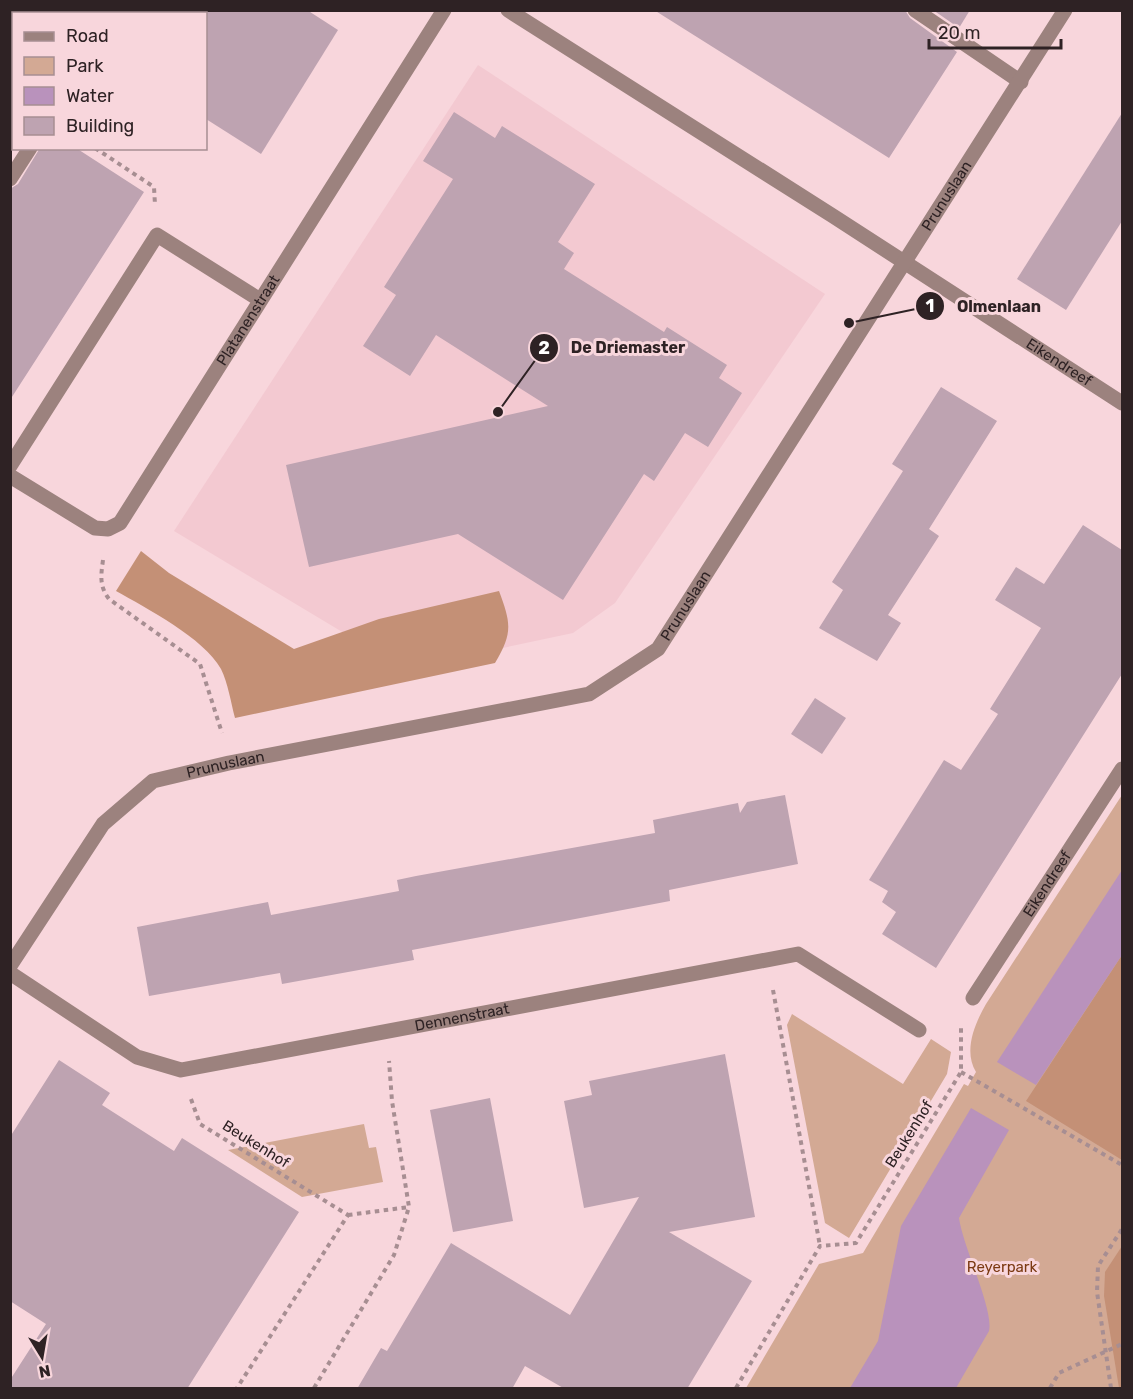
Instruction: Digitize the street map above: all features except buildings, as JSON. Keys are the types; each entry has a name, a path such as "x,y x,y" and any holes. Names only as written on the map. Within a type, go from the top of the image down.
{"street":[{"name":"Platanenstraat","path":"108,529 120,523 444,10"},
{"name":"Eikendreef","path":"508,10 1122,403"},
{"path":"915,10 1021,81"},
{"name":"Prunuslaan","path":"10,966 103,825 153,781 229,763 589,694 658,650 1065,10"},
{"path":"10,178 29,150"},
{"path":"10,466 157,235 260,300"},
{"path":"10,476 86,524 108,529"},
{"name":"Eikendreef","path":"973,998 1122,769"},
{"name":"Dennenstraat","path":"10,973 137,1057 181,1070 798,954 919,1030"}],"path":[{"path":"98,150 154,187 157,235"},
{"path":"108,529 100,579 104,593 113,603 200,664 229,763"},
{"path":"736,1389 820,1246 819,1227 768,960"},
{"path":"973,998 960,1028 961,1072 1122,1165"},
{"path":"314,1389 394,1255 408,1207 392,1101 387,1030"},
{"name":"Beukenhof","path":"181,1070 200,1124 348,1215"},
{"name":"Beukenhof","path":"820,1246 856,1243 961,1072"},
{"path":"237,1389 348,1215 408,1207"},
{"path":"1111,1389 1097,1292 1098,1266 1122,1229"},
{"path":"1050,1389 1059,1373 1122,1344"}],"shaded area":[{"path":"478,65 825,294 615,603 573,633 404,669 174,531"},
{"path":"141,551 169,573 294,649 379,619 499,591 508,620 505,644 495,663 235,718 221,669 213,657 188,635 116,591"},
{"path":"1122,955 1122,1160 1026,1101"},
{"path":"1122,1246 1122,1388 1119,1388 1104,1296 1105,1272"}],"green space":[{"name":"Reyerpark","path":"1122,795 1122,1388 746,1388 819,1264 863,1253 964,1084 968,1086 976,1072 972,1064 972,1037 986,1004"},
{"path":"792,1014 903,1084 931,1039 951,1052 947,1074 849,1238 825,1223 787,1025"},
{"path":"364,1124 369,1148 376,1147 383,1182 302,1197 228,1150"}],"water":[{"path":"1122,870 1122,955 1036,1085 997,1062"},
{"path":"971,1108 1009,1130 959,1218 987,1309 989,1331 956,1388 850,1388 878,1341 901,1226"}],"place":[{"name":"Olmenlaan","path":"849,323"},
{"name":"De Driemaster","path":"498,412"}]}
